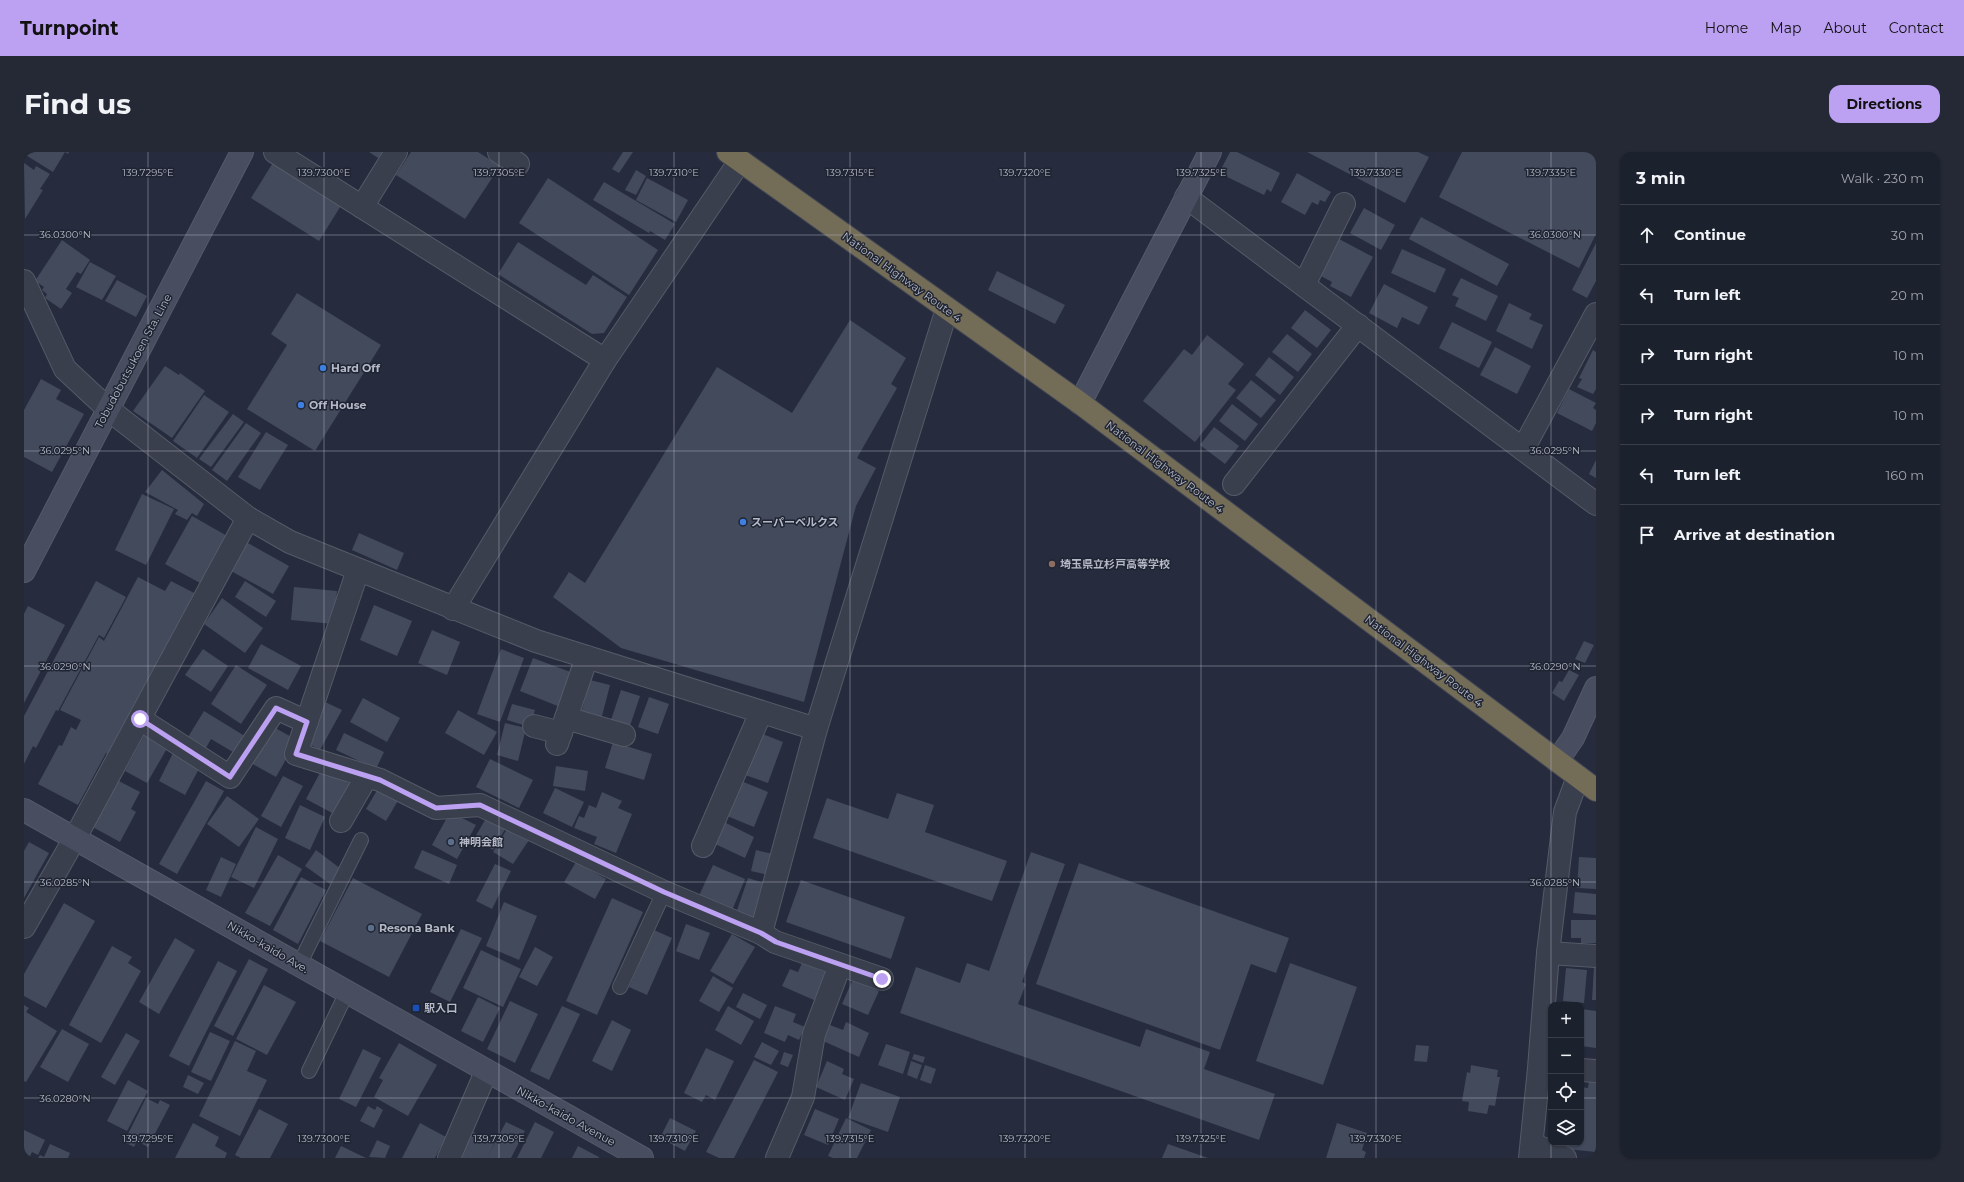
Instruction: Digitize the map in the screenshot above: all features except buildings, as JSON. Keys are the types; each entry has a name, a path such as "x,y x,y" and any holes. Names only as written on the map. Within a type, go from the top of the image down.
{"highway":[{"name":"National Highway Route 4","path":"734,157 1080,403 1596,790"}],"main road":[{"name":"Tobudobutsukoen Sta. Line","path":"24,571 242,152"},
{"path":"1080,403 1210,152"},
{"path":"1558,761 1573,738 1596,688"},
{"name":"Nikko-kaido Ave.","path":"24,810 486,1072"},
{"name":"Nikko-kaido Avenue","path":"486,1072 642,1158"}],"street":[{"path":"275,152 605,360"},
{"path":"362,207 396,152"},
{"path":"499,152 518,164"},
{"path":"453,609 605,360 734,157"},
{"path":"1186,197 1596,504"},
{"path":"1304,285 1344,204"},
{"path":"24,281 65,369 108,409 248,518 290,542 453,609 536,641 816,729"},
{"path":"761,933 816,729 947,309"},
{"path":"1524,449 1591,337 1596,314"},
{"path":"1234,484 1358,325"},
{"path":"24,927 75,838 248,518"},
{"path":"358,570 296,754 380,780 436,808 480,805 664,892 761,933 776,942 882,979"},
{"path":"561,731 587,657"},
{"path":"140,719 230,777 276,708 307,722"},
{"path":"703,846 761,712"},
{"path":"534,726 561,731 624,735"},
{"path":"341,821 367,776"},
{"path":"1565,1158 1531,1151 1545,1069 1548,953 1564,812 1578,777"},
{"path":"1548,953 1596,956"},
{"path":"777,1158 803,1097 814,1034 840,965"},
{"path":"1584,1070 1596,1071"},
{"path":"449,1158 486,1072"}],"lane":[{"path":"299,965 361,840"},
{"path":"620,987 664,892"},
{"path":"309,1071 347,992"}],"place":[{"name":"Hard Off","path":"323,368"},
{"name":"Off House","path":"301,405"},
{"name":"スーパーベルクス","path":"743,522"},
{"name":"埼玉県立杉戸高等学校","path":"1052,564"},
{"name":"神明会館","path":"451,842"},
{"name":"Resona Bank","path":"371,928"},
{"name":"駅入口","path":"416,1008"}],"route":[{"path":"140,719 230,777 276,708 307,722 296,754 380,780 436,808 480,805 664,892 761,933 776,942 882,979"}]}
